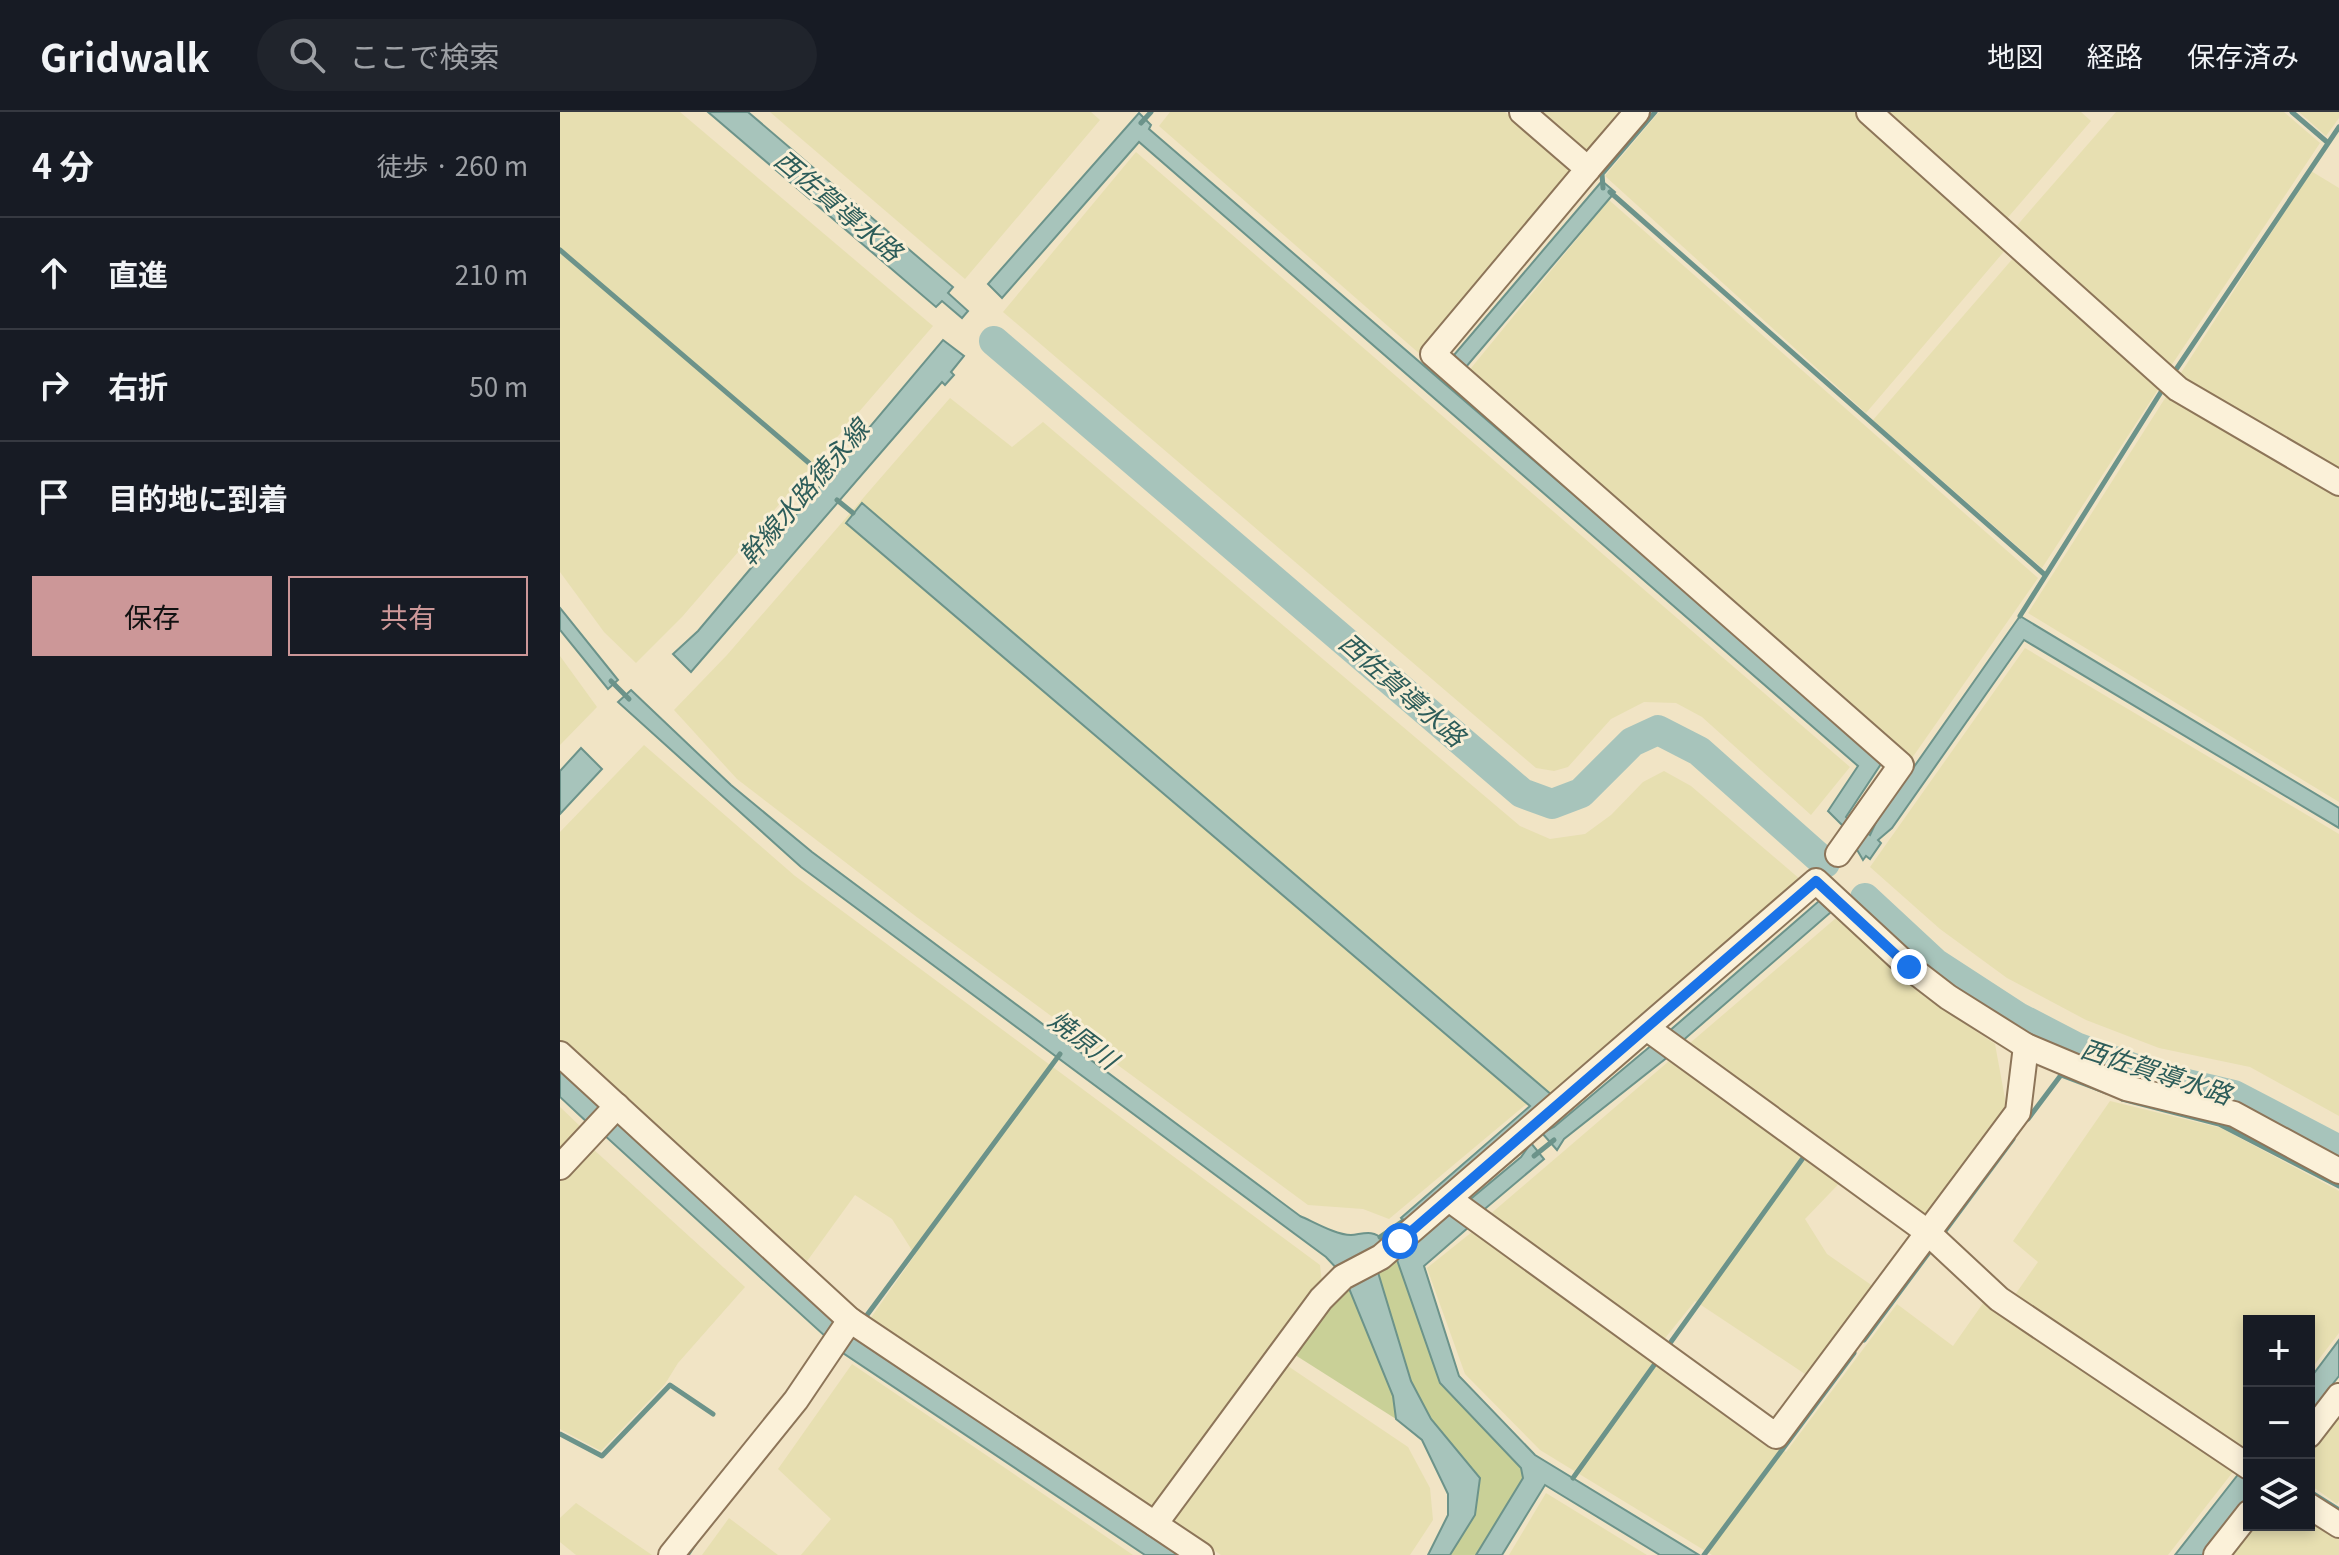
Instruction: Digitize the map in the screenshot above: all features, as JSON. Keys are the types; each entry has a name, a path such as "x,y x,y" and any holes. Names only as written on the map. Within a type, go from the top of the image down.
{"street":[{"path":"1522,112 1588,169"},
{"path":"1637,112 1433,354 1901,765 1838,854"},
{"path":"1869,112 2178,389 2339,483"},
{"path":"1155,1524 1279,1352 1349,1273 1462,1208 1660,1038 1816,881 1909,967 1948,997 2026,1046 2126,1088 2234,1114 2339,1171"},
{"path":"1660,1038 1926,1231 1999,1299 2243,1463"},
{"path":"1462,1208 1776,1436 1926,1231 2018,1112 2026,1046"},
{"path":"560,1054 850,1320 1201,1555"},
{"path":"560,1167 617,1106"},
{"path":"671,1555 796,1400 850,1320"},
{"path":"2315,1427 2339,1396"},
{"path":"2315,1510 2339,1525"},
{"path":"2216,1555 2243,1521"}],"shaded area":[{"path":"560,112 680,112 933,326 682,617 636,663 604,632 560,572"},
{"path":"770,112 1091,112 1100,120 965,279"},
{"path":"1170,112 1505,112 1575,172 1421,355 1159,126"},
{"path":"1538,112 1626,112 1589,156"},
{"path":"1659,112 1854,112 2007,248 1866,413 1605,176"},
{"path":"1881,112 2081,112 2091,121 2004,222"},
{"path":"2116,112 2284,112 2320,143 2169,369 2014,229"},
{"path":"2299,112 2339,112 2339,118 2326,136"},
{"path":"1136,152 1850,767 1811,815 1702,717 1676,703 1644,702 1611,719 1568,767 1554,771 1536,768 1003,312"},
{"path":"2311,171 2339,188 2339,476 2177,379"},
{"path":"1609,200 2038,578 1912,758 1467,373"},
{"path":"2015,256 2161,385 2042,568 1873,420"},
{"path":"2169,392 2339,495 2339,802 2028,613"},
{"path":"950,398 1012,447 1043,422 1520,826 1550,839 1585,834 1611,815 1643,782 1664,771 1691,786 1801,880 1561,1091 1524,1106 1389,1219 1363,1209 1308,1205 918,918 737,779 674,710 727,655"},
{"path":"2025,648 2339,834 2339,1116 2250,1067 2159,1048 2086,1020 2007,978 1940,929 1870,867"},
{"path":"560,656 597,707 560,745"},
{"path":"644,745 795,876 1320,1265 1322,1283 1154,1512 870,1319 915,1255 892,1219 855,1195 805,1264 560,1041 560,832"},
{"path":"1836,918 1925,997 1995,1044 2008,1115 1926,1221 1854,1168 1805,1219 1827,1254 1877,1289 1811,1378 1695,1301 1662,1342 1488,1216"},
{"path":"2110,1101 2221,1128 2339,1191 2339,1333 2315,1364 2315,1315 2243,1315 2243,1451 2012,1299 2038,1262 2013,1241"},
{"path":"560,1107 582,1128 593,1149 745,1287 678,1363 665,1384 601,1451 560,1429"},
{"path":"1477,1228 1652,1351 1786,1452 1897,1304 1953,1346 1986,1299 2236,1468 2168,1555 1712,1555 1540,1450 1465,1374 1427,1268"},
{"path":"1282,1362 1408,1447 1430,1488 1433,1520 1410,1555 1221,1555 1166,1518"},
{"path":"852,1364 1133,1555 801,1555 831,1519 778,1469"},
{"path":"2339,1412 2337,1504 2315,1488 2315,1443"},
{"path":"1546,1493 1647,1555 1509,1555"},
{"path":"576,1503 652,1555 576,1555 560,1542 560,1518"},
{"path":"729,1518 778,1555 702,1555"},
{"path":"2315,1520 2339,1535 2339,1555 2227,1555 2246,1531 2315,1531"}],"green space":[{"path":"1396,1257 1440,1383 1521,1468 1524,1478 1476,1555 1450,1555 1475,1515 1451,1446 1431,1419 1411,1381 1377,1269"},
{"path":"1348,1286 1393,1396 1396,1419 1292,1353"}],"water":[{"path":"708,112 748,112 953,287 948,293 968,311 962,318 942,301 936,307"},
{"path":"1139,113 1151,125 1149,129 1883,761 1846,817 1849,821 1844,827 1828,811 1858,766 1139,142 1002,298 988,284"},
{"path":"1602,181 1615,192 1466,367 1454,355"},
{"path":"943,340 964,356 951,372 954,375 945,385 942,382 691,672 673,654 698,631"},
{"path":"862,503 1553,1096 1405,1223 1401,1218 1530,1106 846,523"},
{"path":"560,608 618,680 608,689 560,630"},
{"path":"2020,616 2339,808 2339,828 2024,640 1892,828 1878,840 1881,843 1870,859 1866,856 1863,860 1856,848 1867,833 1870,835 1878,818"},
{"path":"631,690 731,785 812,852 1300,1216 1339,1233 1372,1233 1383,1240 1340,1272 1326,1257 801,867 618,702"},
{"path":"581,748 602,769 560,814 560,771"},
{"path":"1819,901 1831,912 1680,1043 1667,1033"},
{"path":"1653,1044 1669,1056 1564,1139 1557,1150 1542,1133 1554,1127"},
{"path":"560,1071 602,1109 588,1123 560,1097"},
{"path":"615,1120 835,1322 826,1337 603,1134"},
{"path":"1531,1143 1544,1159 1480,1213 1467,1202 1521,1157"},
{"path":"1451,1212 1470,1226 1424,1266 1459,1376 1535,1455 1699,1555 1660,1555 1545,1485 1502,1555 1476,1555 1523,1478 1521,1468 1440,1383 1396,1257"},
{"path":"1377,1269 1411,1381 1431,1419 1480,1478 1475,1515 1450,1555 1428,1555 1448,1515 1448,1494 1422,1440 1396,1419 1393,1396 1348,1286"},
{"path":"847,1333 1180,1555 1145,1555 840,1351"},
{"path":"2339,1340 2339,1376 2315,1406 2315,1372"},
{"path":"2240,1472 2243,1474 2243,1505 2203,1555 2175,1555"}],"waterway":[{"path":"1141,123 1151,112"},
{"path":"1603,188 1602,174 1655,112"},
{"path":"2292,112 2327,142"},
{"path":"2177,368 2339,127"},
{"path":"1610,192 2044,574"},
{"name":"幹線水路徳永線","path":"560,250 809,463"},
{"name":"西佐賀導水路","path":"994,341 1522,793 1552,804 1581,793 1632,742 1658,730 1699,751 1825,863"},
{"path":"2020,616 2161,392"},
{"path":"837,500 853,513"},
{"name":"焼原川","path":"611,681 629,699"},
{"name":"西佐賀導水路","path":"1865,898 1935,963 2018,1017 2076,1047 2158,1077 2234,1095 2339,1150"},
{"path":"867,1315 1060,1054"},
{"path":"2028,1119 2061,1075 2106,1092"},
{"path":"2122,1099 2219,1124 2339,1186"},
{"path":"1942,1235 2013,1139"},
{"path":"1534,1156 1554,1140"},
{"path":"1668,1346 1803,1158"},
{"path":"1380,1237 1403,1221"},
{"path":"1864,1340 1930,1251"},
{"path":"1704,1555 1854,1353"},
{"path":"1573,1478 1657,1361"},
{"path":"560,1434 602,1456 670,1385 713,1414"},
{"path":"2315,1495 2339,1510"},
{"path":"687,1555 695,1543"}],"route":[{"path":"1400,1241 1816,881 1909,967"}]}
